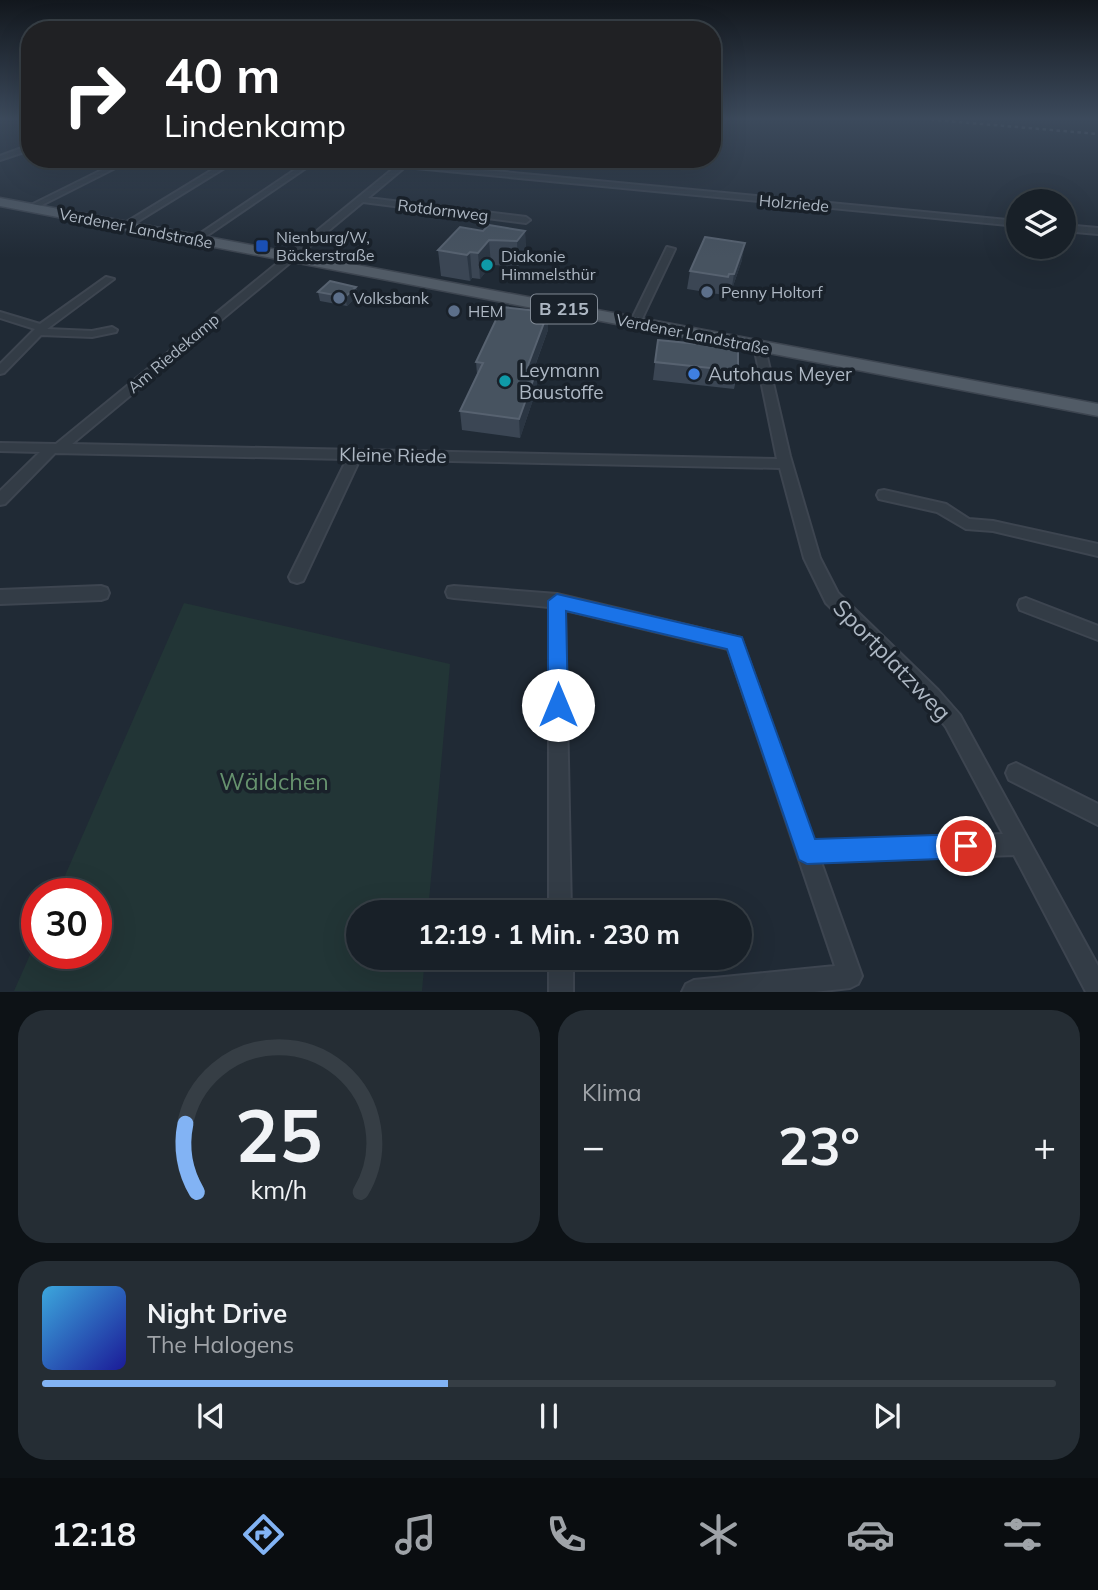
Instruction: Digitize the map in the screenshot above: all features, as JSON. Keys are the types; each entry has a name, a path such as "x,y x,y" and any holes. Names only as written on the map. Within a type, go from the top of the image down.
{"main road":[{"name":"Verdener Landstraße","path":"0,202 1098,410"}],"street":[{"path":"29,208 111,168"},
{"path":"124,226 221,168"},
{"path":"196,239 302,168"},
{"name":"Am Riedekamp","path":"0,500 54,449 399,168"},
{"name":"Holzriede","path":"465,168 1006,223"},
{"name":"Rotdornweg","path":"360,199 526,220"},
{"path":"1076,229 1098,231"},
{"path":"635,323 670,249"},
{"path":"0,371 42,330 109,279"},
{"path":"0,315 42,330 92,334 112,330"},
{"name":"Sportplatzweg","path":"760,346 786,464 812,558 832,598 953,721 1098,990"},
{"name":"Kleine Riede","path":"0,447 786,464"},
{"path":"297,577 355,456"},
{"path":"884,495 942,508 966,524 993,526 1098,550"},
{"path":"454,592 557,601 735,643 850,976 694,992"},
{"path":"0,597 101,593"},
{"path":"557,601 560,900"},
{"path":"1026,605 1098,633"},
{"path":"1016,773 1098,815"},
{"path":"807,852 1019,844"},
{"path":"561,970 561,992"}],"green space":[{"name":"Wäldchen","path":"184,603 450,664 429,900 346,900 346,970 424,970 422,991 14,991 24,969 112,969 112,878 64,878"}],"building":[{"path":"489,225 525,231 517,241 489,240 478,253 470,252 467,255 438,250 460,227 483,231"},
{"path":"705,237 745,243 734,274 729,274 728,277 690,271"},
{"path":"330,281 356,287 345,297 318,292"},
{"name":"Leymann Baustoffe","path":"502,307 548,312 527,368 537,369 519,419 460,411 483,363 476,362"},
{"path":"658,340 738,348 738,371 655,362"}],"place":[{"name":"Nienburg/W, Bäckerstraße","path":"262,246"},
{"name":"Diakonie Himmelsthür","path":"487,265"},
{"name":"Penny Holtorf","path":"707,292"},
{"name":"Volksbank","path":"339,298"},
{"name":"HEM","path":"454,311"},
{"name":"Autohaus Meyer","path":"694,374"},
{"name":"Leymann Baustoffe","path":"505,381"}],"route":[{"path":"558,705 557,601 735,643 807,852 966,846"}]}
